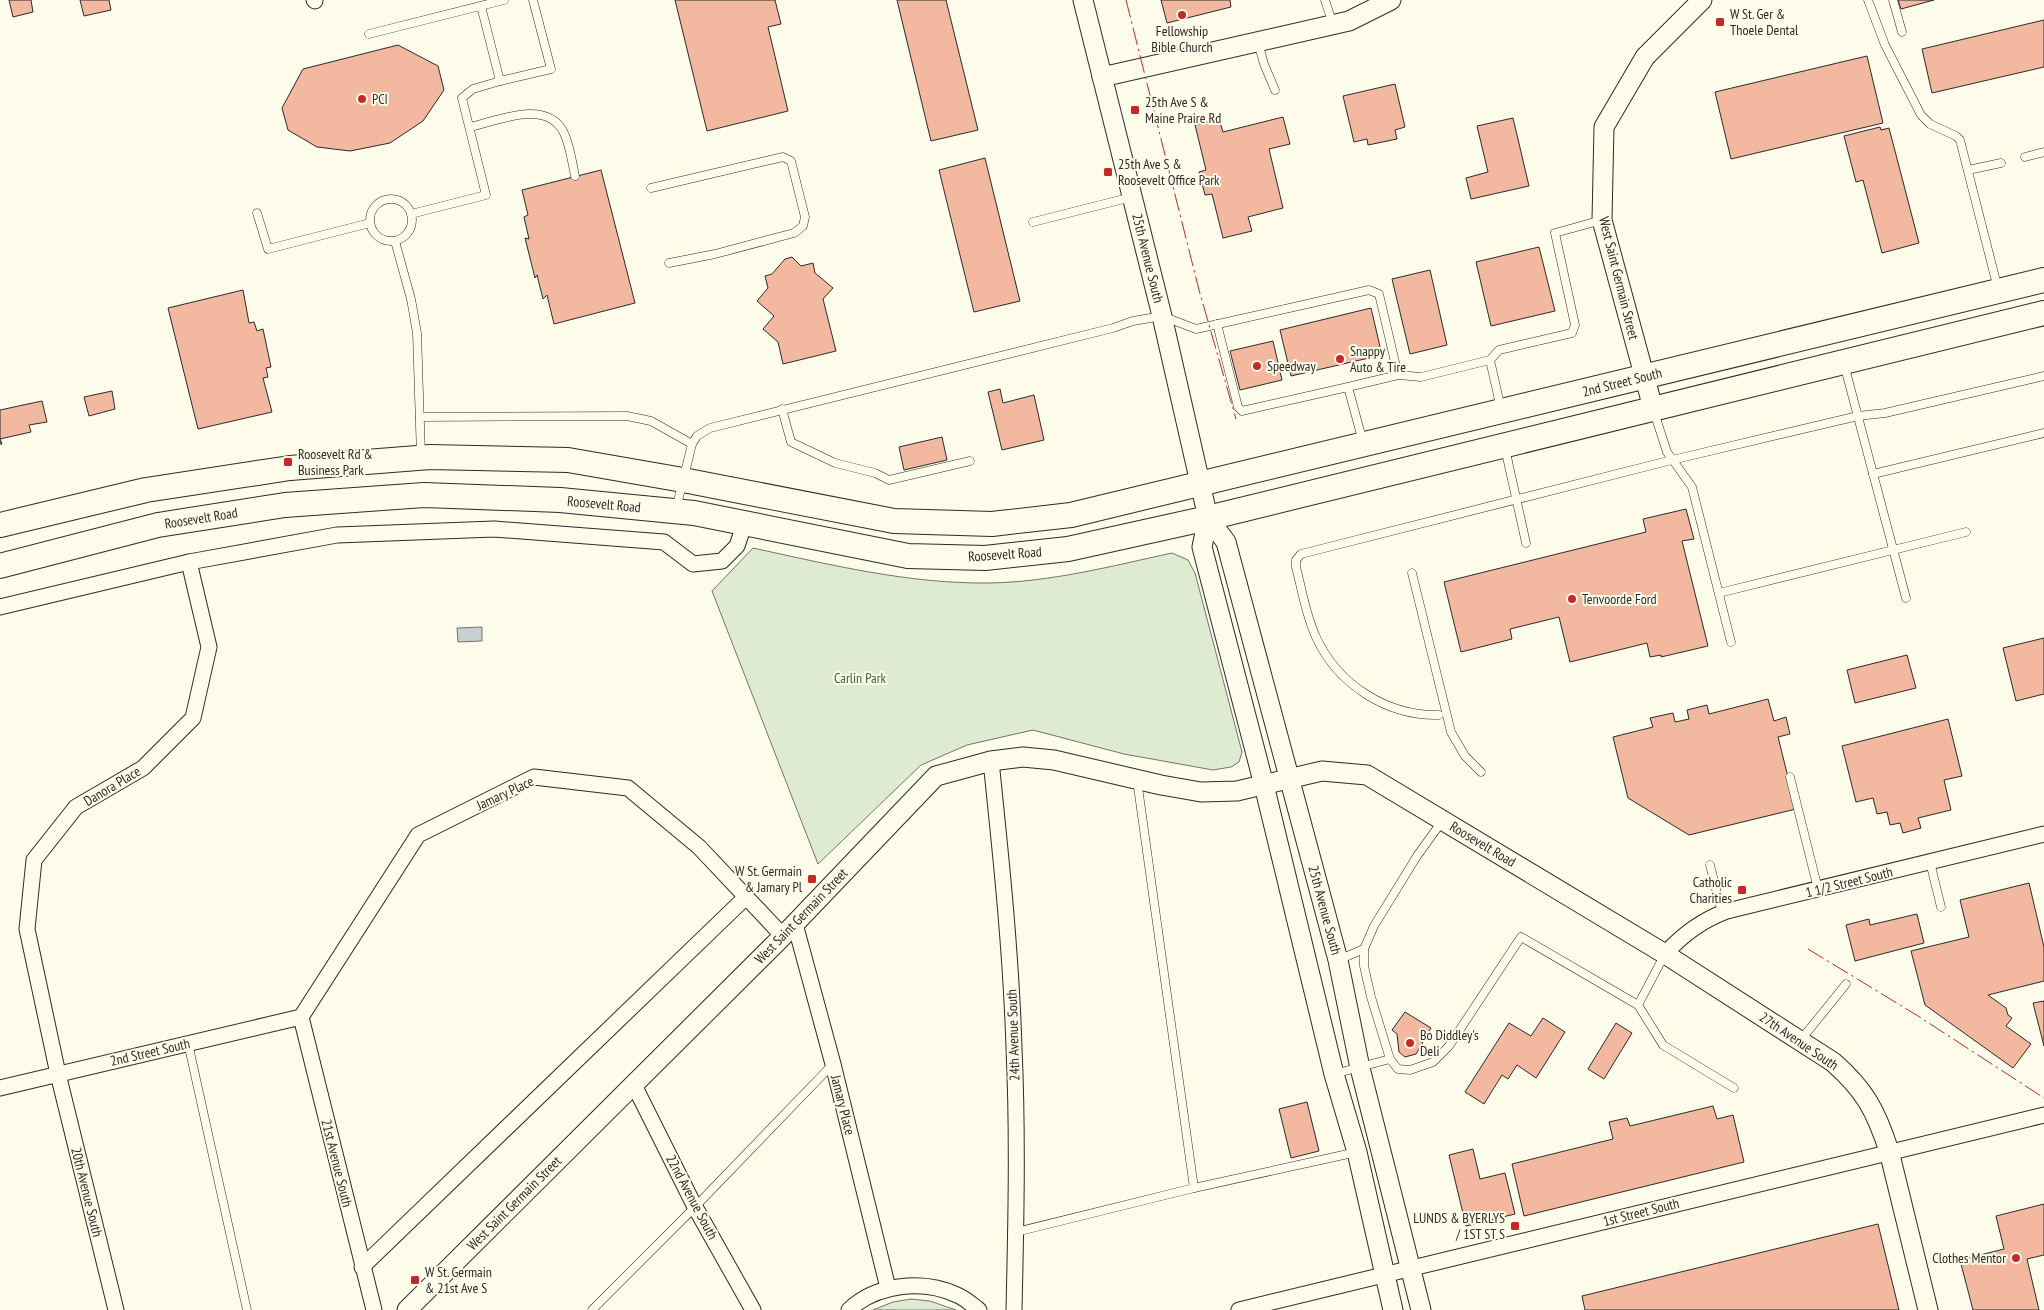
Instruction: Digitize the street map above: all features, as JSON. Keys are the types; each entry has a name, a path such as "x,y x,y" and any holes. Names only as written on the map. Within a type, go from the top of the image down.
{"main road":[{"name":"2nd Street South","path":"1200,484 2044,280"},
{"path":"1208,518 2044,313"},
{"path":"0,525 146,490 290,468 421,458 568,460 894,521 992,524 1071,515 1200,484"},
{"name":"Roosevelt Road","path":"0,566 158,525 285,505 424,495 560,500 675,511 745,522 908,556 985,558 1068,549 1208,518"}],"street":[{"name":"25th Avenue South","path":"1083,0 1162,316 1208,518 1226,542 1291,779 1338,960 1360,1068 1421,1310"},
{"path":"1102,77 1341,23 1391,0"},
{"name":"West Saint Germain Street","path":"1653,408 1602,220 1604,127 1645,57 1702,0"},
{"name":"25th Avenue South","path":"1208,518 1202,547 1264,785 1334,1074 1357,1152 1392,1310"},
{"path":"0,607 190,562 338,535 494,528 664,542 693,564 722,560 737,546 745,522"},
{"name":"Danora Place","path":"58,1074 27,929 34,860 76,807 143,768 192,718 209,647 190,562"},
{"name":"West Saint Germain Street","path":"407,1310 633,1083 789,930 936,776 991,761 1024,757 1054,760 1137,780 1201,792 1237,791 1291,779"},
{"name":"24th Avenue South","path":"991,761 1006,906 1014,1048 1017,1186 1014,1310"},
{"name":"Roosevelt Road","path":"1291,779 1322,771 1367,775 1665,954"},
{"name":"Jamary Place","path":"301,1016 418,835 534,777 628,788 699,847 746,897 789,930 833,1064 888,1288"},
{"name":"1 1/2 Street South","path":"1665,954 1678,938 1692,928 1722,913 2044,834"},
{"path":"362,1266 746,897"},
{"name":"27th Avenue South","path":"1665,954 1833,1062 1850,1076 1862,1090 1881,1127 1889,1151 1928,1310"},
{"name":"2nd Street South","path":"0,1088 301,1016"},
{"name":"21st Avenue South","path":"301,1016 374,1310"},
{"name":"20th Avenue South","path":"58,1074 116,1310"},
{"name":"22nd Avenue South","path":"633,1083 696,1207 753,1310"},
{"name":"1st Street South","path":"1239,1310 1366,1278 1385,1276 2044,1114"},
{"path":"849,1310 857,1302 888,1288 923,1286 957,1294 979,1310"}],"lane":[{"path":"369,34 504,0"},
{"path":"411,214 486,195 462,98 473,89 551,69 533,0"},
{"path":"1325,0 1341,23"},
{"path":"1868,0 1885,45 1921,115 1930,124 1956,136 1960,140 1998,291"},
{"path":"1893,0 1902,32"},
{"path":"482,6 500,81"},
{"path":"1258,42 1274,90"},
{"path":"470,127 521,115 540,115 550,118 558,124 566,138 575,176"},
{"path":"2025,157 2044,152"},
{"path":"651,188 777,157 788,158 791,160 805,217 803,226 794,233 715,254 669,263"},
{"path":"1968,170 2001,163"},
{"path":"1033,222 1132,197"},
{"path":"392,198 404,203 411,214 412,220 409,231 406,236 395,241 379,238 371,229 372,211 380,202 386,199 392,198"},
{"path":"257,213 268,249 370,223"},
{"path":"1216,324 1238,407 1242,411 1398,375 1421,377 1490,360 1499,350 1572,333 1575,326 1555,232 1602,220"},
{"path":"395,241 415,316 421,458"},
{"path":"675,511 692,444 701,433 716,425 1113,328 1133,321 1162,316 1196,329 1369,290 1379,294 1398,375"},
{"path":"1490,360 1502,412"},
{"path":"1844,362 1906,598"},
{"path":"1439,715 1425,715 1391,707 1364,693 1351,684 1340,672 1326,655 1315,636 1296,567 1296,560 1300,554 1672,460 1858,416 1885,413 2044,376"},
{"path":"1348,387 1363,445"},
{"path":"1653,408 1660,432 1672,460 1692,486 1731,642"},
{"path":"782,409 791,442 798,447 835,464 875,473 888,480 970,460"},
{"path":"420,417 627,416 651,421 692,444"},
{"path":"1873,474 2044,433"},
{"path":"1504,444 1526,544"},
{"path":"1719,593 1966,532"},
{"path":"1412,573 1451,732 1465,756 1481,772"},
{"path":"1790,777 1818,889"},
{"path":"1137,780 1194,1188"},
{"path":"1443,820 1417,856 1374,926 1364,949 1364,966 1371,997 1390,1059 1398,1069 1410,1070 1433,1062 1449,1046 1520,937 1638,1005 1663,1045 1734,1088"},
{"path":"1930,862 1941,908"},
{"path":"1710,865 1722,913"},
{"path":"1338,960 1364,949"},
{"path":"1638,1005 1665,954"},
{"path":"1800,1041 1846,984"},
{"path":"188,1043 247,1310"},
{"path":"1334,1074 1390,1059"},
{"path":"592,1310 696,1207 833,1064"},
{"path":"1016,1232 1194,1188 1357,1152"}],"green space":[{"name":"Carlin Park","path":"753,548 900,577 989,583 1035,580 1081,573 1172,553 1188,560 1195,573 1242,752 1239,762 1231,767 1213,770 1124,754 1033,730 967,745 921,765 818,864 712,591"},
{"path":"911,1299 930,1301 956,1310 873,1310 893,1302"}],"shaded area":[{"path":"482,627 482,641 458,642 457,628"}],"building":[{"path":"9,0 31,0 33,12 13,17"},
{"path":"80,0 109,0 111,10 84,16"},
{"path":"675,0 775,0 781,24 768,27 788,111 707,131"},
{"path":"897,0 946,0 978,130 931,141"},
{"name":"Fellowship Bible Church","path":"1161,0 1230,0 1231,7 1167,23"},
{"path":"1898,0 1934,0 1901,9"},
{"path":"2044,20 2044,67 1932,93 1922,49"},
{"name":"PCI","path":"398,45 438,66 444,90 423,121 390,143 350,151 317,147 288,130 282,108 303,69"},
{"path":"1867,56 1883,123 1731,159 1715,92"},
{"path":"1395,84 1405,127 1395,130 1397,139 1368,145 1367,139 1354,142 1343,96"},
{"path":"1283,117 1290,144 1269,149 1283,208 1248,217 1252,231 1223,238 1212,194 1205,195 1199,172 1206,170 1195,125 1219,119 1223,132"},
{"path":"1513,118 1529,186 1471,199 1466,178 1488,172 1477,126"},
{"path":"1880,127 1881,130 1889,128 1919,243 1882,253 1863,180 1856,182 1844,136"},
{"path":"985,158 1020,301 974,312 939,170"},
{"path":"601,170 635,303 554,324 547,295 543,299 537,275 535,278 525,238 529,239 524,217 528,215 522,190"},
{"path":"1539,247 1555,311 1491,326 1476,262"},
{"path":"792,257 801,266 813,263 815,273 833,288 823,299 836,351 783,364 778,342 763,329 774,316 757,301 768,288 765,276 772,274 785,259"},
{"path":"1430,270 1447,345 1410,354 1392,279"},
{"path":"243,290 249,323 254,322 257,331 263,329 271,367 266,368 268,377 263,378 272,412 198,429 168,308"},
{"path":"1371,308 1382,355 1291,376 1280,330"},
{"path":"1273,341 1282,380 1240,390 1230,351"},
{"path":"1000,389 1003,403 1034,395 1044,440 1002,450 988,392"},
{"path":"112,391 115,409 89,416 84,397"},
{"path":"42,401 47,422 29,425 31,432 0,439 0,410"},
{"path":"942,437 947,460 904,470 899,447"},
{"name":"Tenvoorde Ford","path":"1686,509 1694,539 1682,541 1708,646 1661,657 1661,655 1650,657 1647,643 1570,662 1559,617 1510,629 1512,639 1461,652 1444,582 1646,532 1643,519"},
{"path":"2044,638 2044,694 2016,701 2003,648"},
{"path":"1907,655 1916,688 1855,703 1847,670"},
{"path":"1768,699 1774,721 1786,717 1790,734 1778,737 1796,809 1689,835 1628,798 1613,737 1653,727 1650,718 1673,713 1675,722 1689,719 1687,710 1707,705 1709,714"},
{"path":"1948,719 1962,776 1944,780 1951,810 1918,818 1921,828 1903,833 1900,823 1890,825 1887,812 1877,814 1873,798 1856,802 1842,746"},
{"path":"2029,883 2044,947 2044,981 1988,995 2006,1008 2008,1015 2012,1018 2006,1026 2031,1044 2013,1068 1925,1005 1911,951 1969,937 1960,900"},
{"path":"1917,914 1924,943 1855,961 1846,925 1869,919 1870,925"},
{"path":"2044,1001 2044,1046 2033,1003"},
{"name":"Bo Diddley's Deli","path":"1405,1012 1431,1028 1416,1054 1405,1057 1399,1052 1397,1034 1392,1030"},
{"path":"1543,1018 1565,1032 1536,1078 1517,1065 1508,1079 1502,1075 1484,1104 1465,1092 1509,1023 1531,1036"},
{"path":"1616,1023 1632,1033 1604,1079 1588,1069"},
{"path":"1307,1102 1319,1151 1291,1158 1279,1109"},
{"path":"1713,1106 1717,1119 1733,1115 1744,1162 1524,1216 1512,1164 1613,1139 1609,1122 1627,1118 1630,1126"},
{"path":"1473,1149 1480,1179 1505,1173 1515,1214 1466,1226 1449,1155"},
{"path":"2044,1204 2044,1255 2027,1259 2039,1310 1973,1310 1960,1260 2004,1249 1996,1216"},
{"path":"1878,1224 1899,1310 1585,1310 1582,1296"}],"power":[{"path":"1126,0 1199,290 1236,419"},
{"path":"1808,949 1918,1016 2044,1098"}],"place":[{"name":"Fellowship Bible Church","path":"1182,15"},
{"name":"W St. Ger & Thoele Dental","path":"1720,22"},
{"name":"PCI","path":"362,99"},
{"name":"25th Ave S & Maine Praire Rd","path":"1135,110"},
{"name":"25th Ave S & Roosevelt Office Park","path":"1108,172"},
{"name":"Snappy Auto & Tire","path":"1340,359"},
{"name":"Speedway","path":"1257,366"},
{"name":"Roosevelt Rd & Business Park","path":"288,462"},
{"name":"Tenvoorde Ford","path":"1572,599"},
{"name":"W St. Germain & Jamary Pl","path":"812,879"},
{"name":"Catholic Charities","path":"1742,890"},
{"name":"Bo Diddley's Deli","path":"1410,1043"},
{"name":"LUNDS & BYERLYS / 1ST ST S","path":"1515,1226"},
{"name":"Clothes Mentor","path":"2016,1258"},
{"name":"W St. Germain & 21st Ave S","path":"415,1280"}]}
